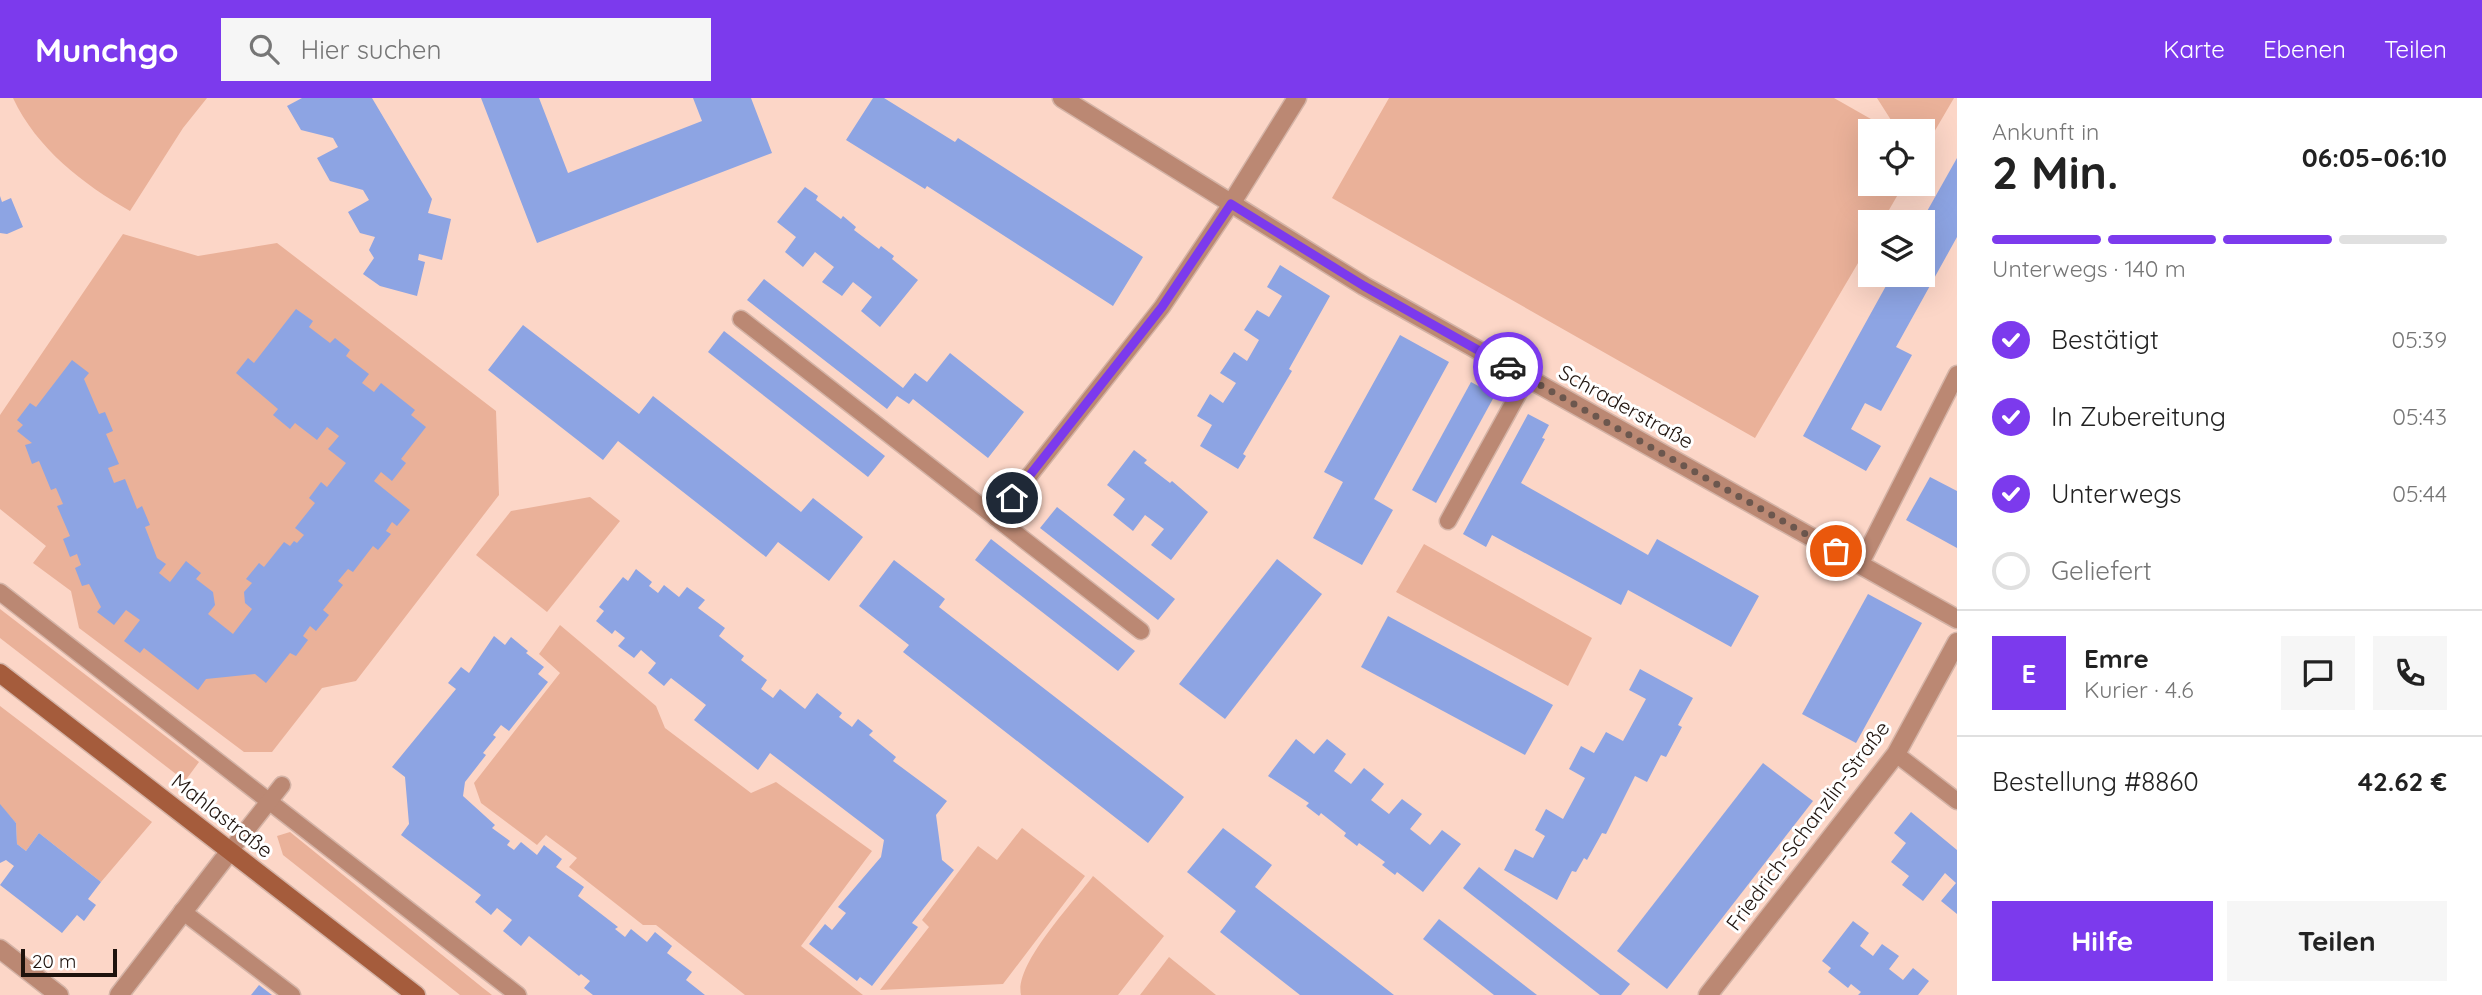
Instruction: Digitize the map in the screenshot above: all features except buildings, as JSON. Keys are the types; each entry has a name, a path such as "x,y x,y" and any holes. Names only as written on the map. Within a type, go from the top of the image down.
{"street":[{"name":"Schraderstraße","path":"1062,98 1364,286 1957,619"},
{"path":"1231,204 1297,98"},
{"name":"Friedrich-Schanzlin-Straße","path":"1708,995 1896,754 1957,642"},
{"name":"Mahlastraße","path":"0,673 416,995"},
{"path":"119,995 230,851"},
{"path":"0,949 59,995"}],"lane":[{"path":"996,519 1162,307 1231,204"},
{"path":"741,320 1141,631"},
{"path":"1860,565 1957,374"},
{"path":"1448,521 1527,378"},
{"path":"0,592 518,995"},
{"path":"1896,754 1957,801"},
{"path":"230,851 282,785"},
{"path":"182,911 292,995"}],"shaded area":[{"path":"13,98 207,98 183,128 130,211 63,164 35,133"},
{"path":"1389,98 1834,98 1871,119 1858,119 1858,196 1897,196 1889,210 1858,210 1858,263 1755,438 1332,198"},
{"path":"1877,98 1954,98 1935,130 1935,119 1890,119"},
{"path":"123,234 198,256 277,243 496,411 499,495 356,681 322,688 272,752 244,752 79,628 71,591 33,563 46,546 0,509 0,415"},
{"path":"590,497 620,521 547,612 476,555 511,511"},
{"path":"1424,544 1592,638 1568,686 1396,592"},
{"path":"0,609 199,762 185,781 0,638"},
{"path":"560,625 656,706 665,728 751,793 776,782 872,851 801,946 863,995 745,995 656,925 643,925 569,867 577,858 546,835 537,845 481,803 474,783 560,673 539,654"},
{"path":"0,706 152,822 101,882 39,833 26,851 17,844 16,823 0,805"},
{"path":"1022,828 1085,876 1003,984 880,990 929,927 922,920 978,846 997,860"},
{"path":"290,832 492,995 460,995 283,855 277,836"},
{"path":"1093,876 1164,936 1118,995 1021,995 1021,982 1036,951"},
{"path":"1169,957 1216,995 1140,995"}],"way so far":[{"path":"1508,367 1836,551"}],"route":[{"path":"1012,498 1162,307 1231,204 1364,286 1508,367"}]}
